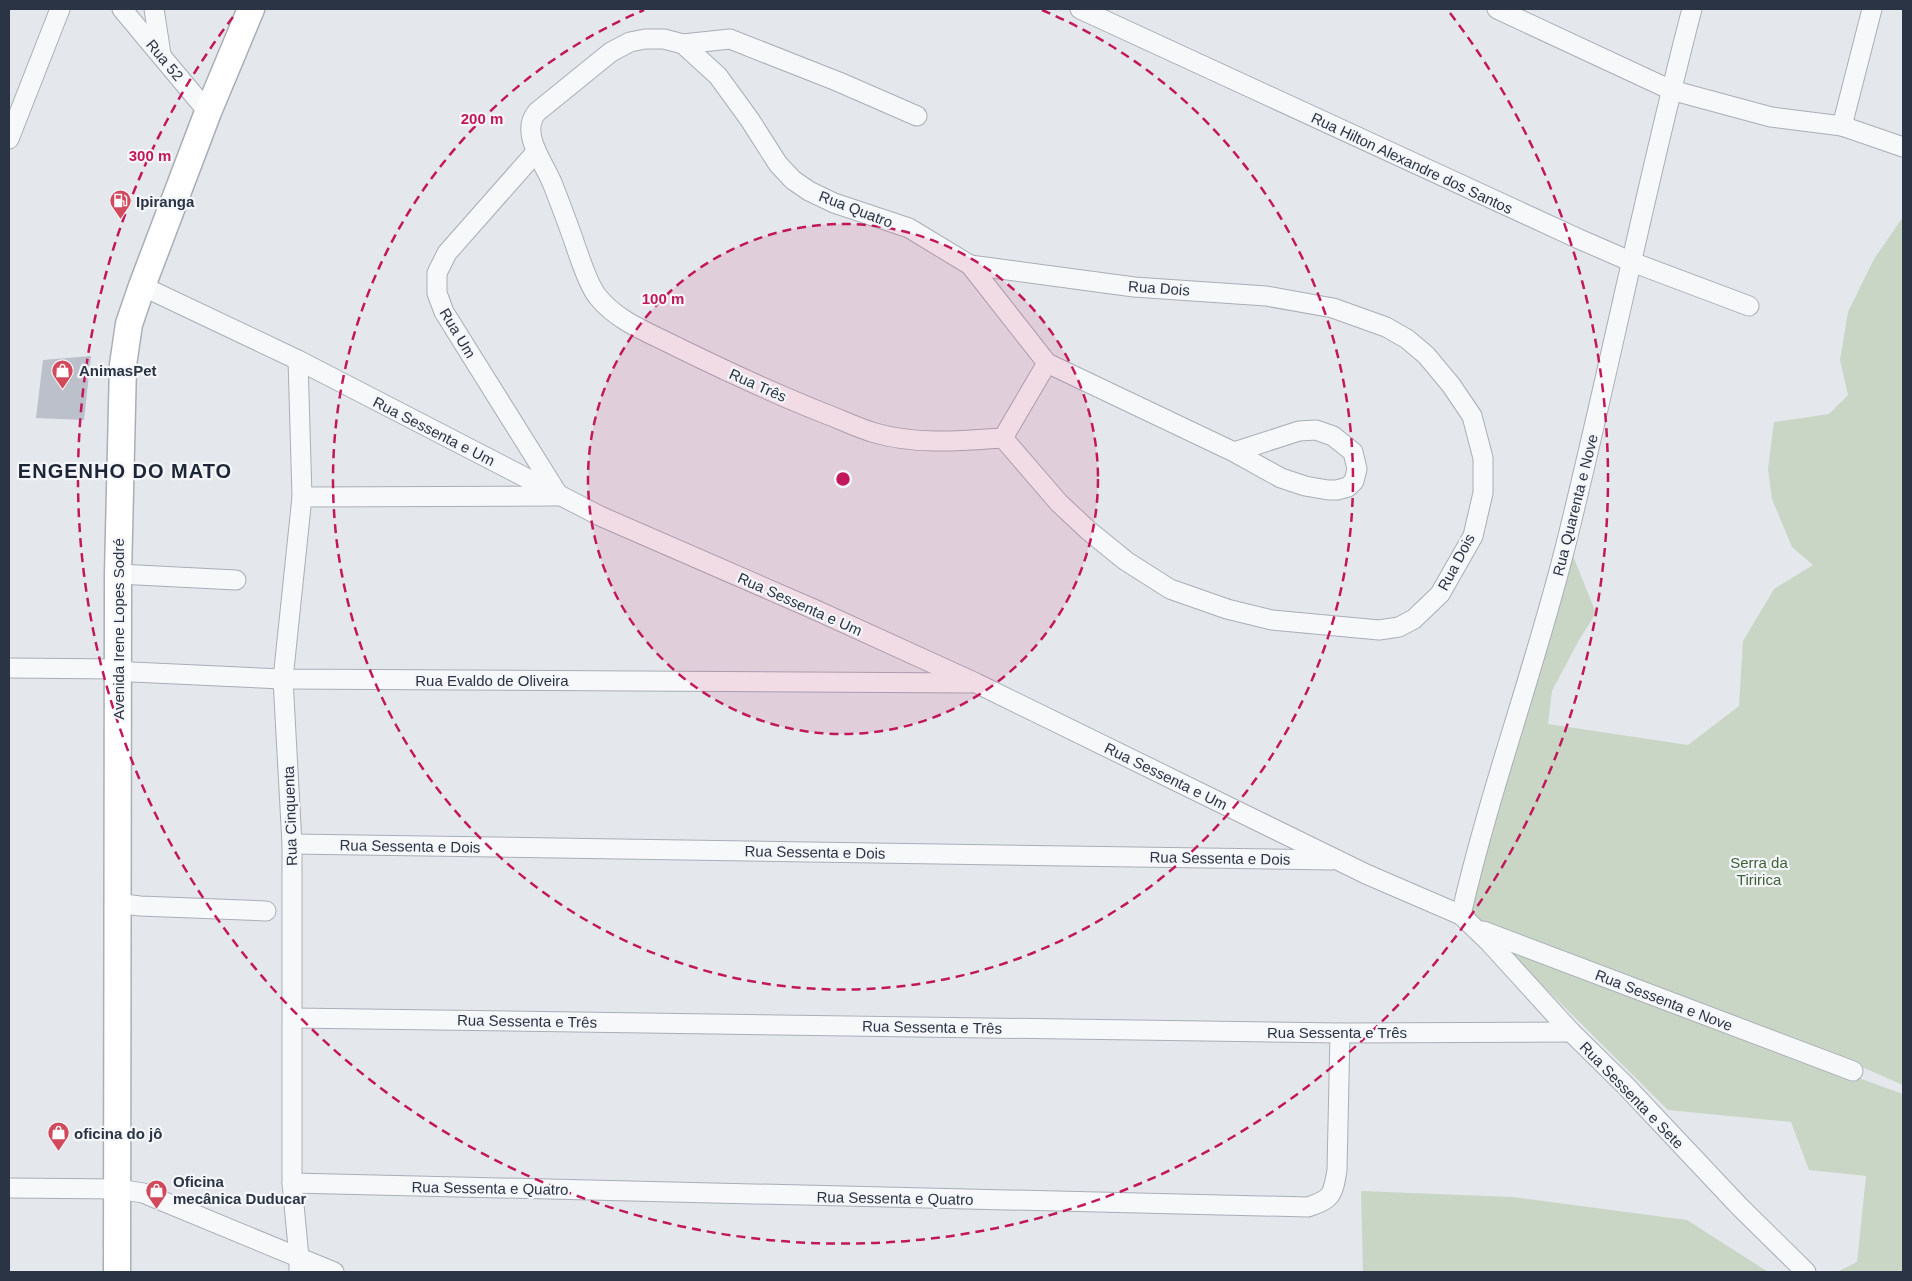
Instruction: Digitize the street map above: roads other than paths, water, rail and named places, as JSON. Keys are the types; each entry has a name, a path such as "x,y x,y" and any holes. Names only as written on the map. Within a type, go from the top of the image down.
{"main road":[{"name":"Avenida Irene Lopes Sodré","path":"117,1272 116,903 118,574 123,365 129,324 142,286 208,112 250,9"}],"street":[{"path":"9,139 60,9"},
{"name":"Rua 52","path":"122,9 208,112"},
{"path":"154,9 161,55"},
{"name":"Rua Hilton Alexandre dos Santos","path":"1080,9 1632,262 1749,306"},
{"name":"Rua Quarenta e Nove","path":"1460,915 1475,851 1542,634 1567,541 1671,90 1692,9"},
{"path":"1842,126 1872,9"},
{"path":"1506,11 1671,90 1772,117 1842,126 1903,147"},
{"path":"536,152 531,128 532,118 536,112 611,52 630,42 645,39 664,39 683,44 730,39 839,82 917,116"},
{"name":"Rua Quatro","path":"683,44 718,76 750,120 778,164 793,180 809,191 834,203 908,228 970,265 1047,363 1234,452 1281,478 1305,486 1337,490 1348,487 1354,481 1357,469 1353,452 1333,436 1316,430 1299,431 1234,452"},
{"name":"Rua Três","path":"536,152 550,178 584,269 597,296 611,311 631,324 786,398 876,433 919,441 949,442 1003,438"},
{"name":"Rua Um","path":"536,152 447,253 437,273 437,293 444,312 559,496"},
{"name":"Rua Dois","path":"970,265 1134,287 1266,296 1334,308 1386,328 1407,340 1426,355 1451,385 1472,416 1483,458 1482,493 1473,536 1440,594 1414,619 1400,628 1379,630 1272,620 1227,609 1170,590 1126,561 1089,531 1059,502 1003,438"},
{"name":"Rua Sessenta e Um","path":"142,286 298,360 600,516 818,611 976,683 1338,860 1460,915"},
{"name":"Rua Cinquenta","path":"298,360 302,498 283,679 292,844 292,1184 299,1265"},
{"path":"1003,438 1047,363"},
{"path":"302,498 559,496"},
{"path":"118,574 236,580"},
{"name":"Rua Evaldo de Oliveira","path":"9,668 118,669 132,672 283,679 976,683"},
{"name":"Rua Sessenta e Dois","path":"292,844 1338,860"},
{"path":"116,903 140,906 266,911"},
{"name":"Rua Sessenta e Sete","path":"1460,915 1490,943 1571,1032 1625,1085 1739,1206 1806,1272"},
{"name":"Rua Sessenta e Nove","path":"1475,928 1853,1071"},
{"name":"Rua Sessenta e Três","path":"293,1018 1340,1033 1571,1032"},
{"name":"Rua Sessenta e Quatro","path":"292,1184 1308,1208 1323,1202 1334,1191 1337,1170 1340,1033"},
{"path":"9,1188 118,1189 143,1193 299,1265 334,1272"}],"place":[{"name":"Ipiranga","path":"120,220"},
{"name":"AnimasPet","path":"63,389"},
{"name":"oficina do jô","path":"58,1152"},
{"name":"Oficina mecânica Duducar","path":"157,1209"}],"district":[{"name":"ENGENHO DO MATO","path":"125,471"}],"park label":[{"name":"Serra da Tiririca","path":"1759,870"}]}
